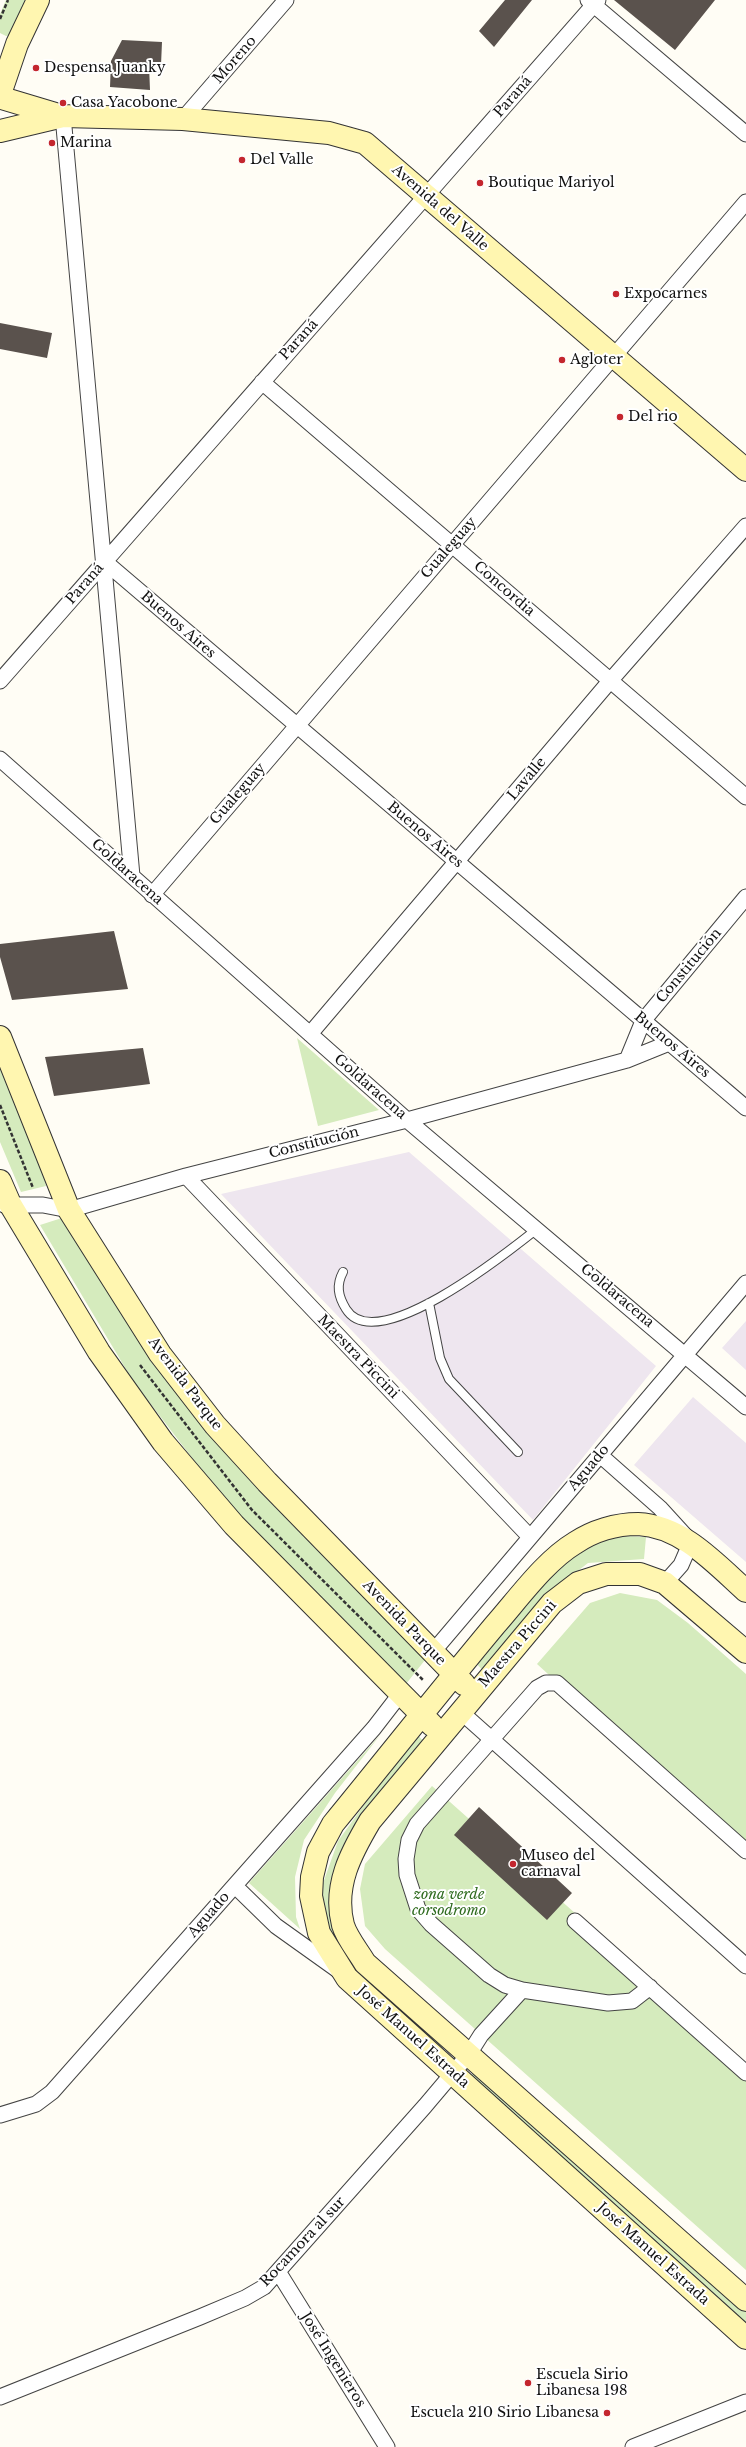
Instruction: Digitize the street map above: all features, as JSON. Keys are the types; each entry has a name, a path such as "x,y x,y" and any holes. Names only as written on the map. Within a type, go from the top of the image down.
{"main road":[{"path":"0,127 5,108 1,96 17,44 38,0"},
{"path":"1,96 63,116"},
{"path":"0,131 63,116"},
{"name":"Avenida del Valle","path":"63,116 183,119 329,133 364,143 746,470"},
{"name":"Avenida Parque","path":"0,1037 69,1210 160,1354 215,1425 267,1482 432,1653 476,1694"},
{"path":"0,1181 5,1205 99,1352 164,1442 234,1524 443,1735"},
{"name":"Maestra Piccini","path":"454,1674 538,1575 574,1543 606,1528 638,1524 657,1528 691,1542 746,1591"},
{"name":"Maestra Piccini","path":"443,1735 552,1603 578,1583 606,1574 640,1574 666,1583 746,1652"},
{"name":"José Manuel Estrada","path":"454,1674 333,1824 318,1852 312,1877 311,1896 319,1933 347,1978 453,2072 746,2338"},
{"name":"José Manuel Estrada","path":"443,1735 370,1821 352,1852 341,1879 343,1926 365,1963 746,2300"}],"street":[{"name":"Moreno","path":"183,119 286,0"},
{"path":"593,2 746,134"},
{"name":"Paraná","path":"0,681 104,561 427,196 593,2"},
{"path":"63,116 132,876"},
{"name":"Gualeguay","path":"152,895 746,202"},
{"name":"Concordia","path":"262,382 746,797"},
{"name":"Lavalle","path":"310,1034 458,862 610,681 746,526"},
{"name":"Buenos Aires","path":"104,561 746,1108"},
{"name":"Goldaracena","path":"0,759 408,1120 746,1407"},
{"name":"Constitución","path":"627,1060 643,1021 746,897"},
{"name":"Constitución","path":"5,1205 42,1205 69,1210 186,1176 408,1120 627,1060 669,1043"},
{"name":"Maestra Piccini","path":"186,1176 530,1537"},
{"name":"Aguado","path":"432,1653 746,1283"},
{"path":"600,1455 660,1508 691,1542 681,1565 666,1583"},
{"path":"650,1987 632,2002 608,2002 522,1990 505,1984 489,1975 431,1924 418,1909 407,1875 406,1859 409,1840 417,1824 537,1688 546,1683 557,1683 746,1851"},
{"name":"Aguado","path":"0,2115 36,2104 52,2092 374,1728 401,1693"},
{"path":"461,1712 746,1966"},
{"path":"234,1886 276,1926 347,1978"},
{"path":"575,1921 746,2073"},
{"name":"Rocamora al sur","path":"0,2397 246,2298 264,2287 278,2273 453,2072 481,2035 522,1990"},
{"name":"José Ingenieros","path":"278,2273 386,2447"},
{"path":"633,2447 746,2402"}],"lane":[{"path":"343,1272 338,1281 339,1299 349,1315 364,1321 391,1319 429,1303 490,1266 536,1229"},
{"path":"429,1303 440,1358 449,1379 518,1452"}],"path":[{"path":"0,19 8,0"},
{"path":"0,1105 33,1189"}],"shaded area":[{"path":"409,1152 656,1366 533,1520 221,1194"},
{"path":"746,1321 746,1370 722,1348"},
{"path":"693,1397 746,1443 746,1562 634,1465"}],"green space":[{"path":"6,0 30,0 12,35 6,36 0,33 0,14"},
{"path":"297,1038 379,1110 318,1126"},
{"path":"0,1067 45,1179 46,1186 21,1192 0,1142"},
{"path":"65,1217 155,1360 264,1496 425,1660 406,1684 239,1519 133,1381 40,1225"},
{"path":"623,1536 646,1537 644,1559 588,1563 557,1587 486,1674 474,1661 536,1589 573,1556 591,1545 610,1538"},
{"path":"620,1593 657,1600 688,1623 746,1674 746,1854 537,1664 590,1603"},
{"path":"416,1733 425,1743 368,1817 338,1929 447,2043 438,2053 349,1972 325,1931 322,1886 338,1841"},
{"path":"381,1734 335,1793 304,1840 295,1877 296,1917 300,1929 249,1883"},
{"name":"zona verde corsodromo","path":"432,1786 746,2065 746,2270 385,1949 365,1926 360,1889 365,1864"},
{"path":"478,2068 746,2309 746,2329 468,2079"}],"building":[{"path":"505,0 532,0 494,47 479,31"},
{"path":"614,0 715,0 675,50"},
{"path":"122,40 162,42 161,65 149,65 150,90 110,87 111,61"},
{"path":"0,323 52,333 47,358 0,349"},
{"path":"114,931 128,989 12,1000 0,957 0,944"},
{"path":"143,1048 150,1084 54,1096 45,1057"},
{"name":"Museo del carnaval","path":"479,1807 572,1893 547,1920 454,1835"}],"place":[{"name":"Despensa Juanky","path":"36,68"},
{"name":"Casa Yacobone","path":"63,103"},
{"name":"Marina","path":"52,143"},
{"name":"Del Valle","path":"242,160"},
{"name":"Boutique Mariyol","path":"480,183"},
{"name":"Expocarnes","path":"616,294"},
{"name":"Agloter","path":"562,360"},
{"name":"Del rio","path":"620,417"},
{"name":"Museo del carnaval","path":"513,1864"},
{"name":"Escuela Sirio Libanesa 198","path":"528,2383"},
{"name":"Escuela 210 Sirio Libanesa","path":"607,2413"}]}
